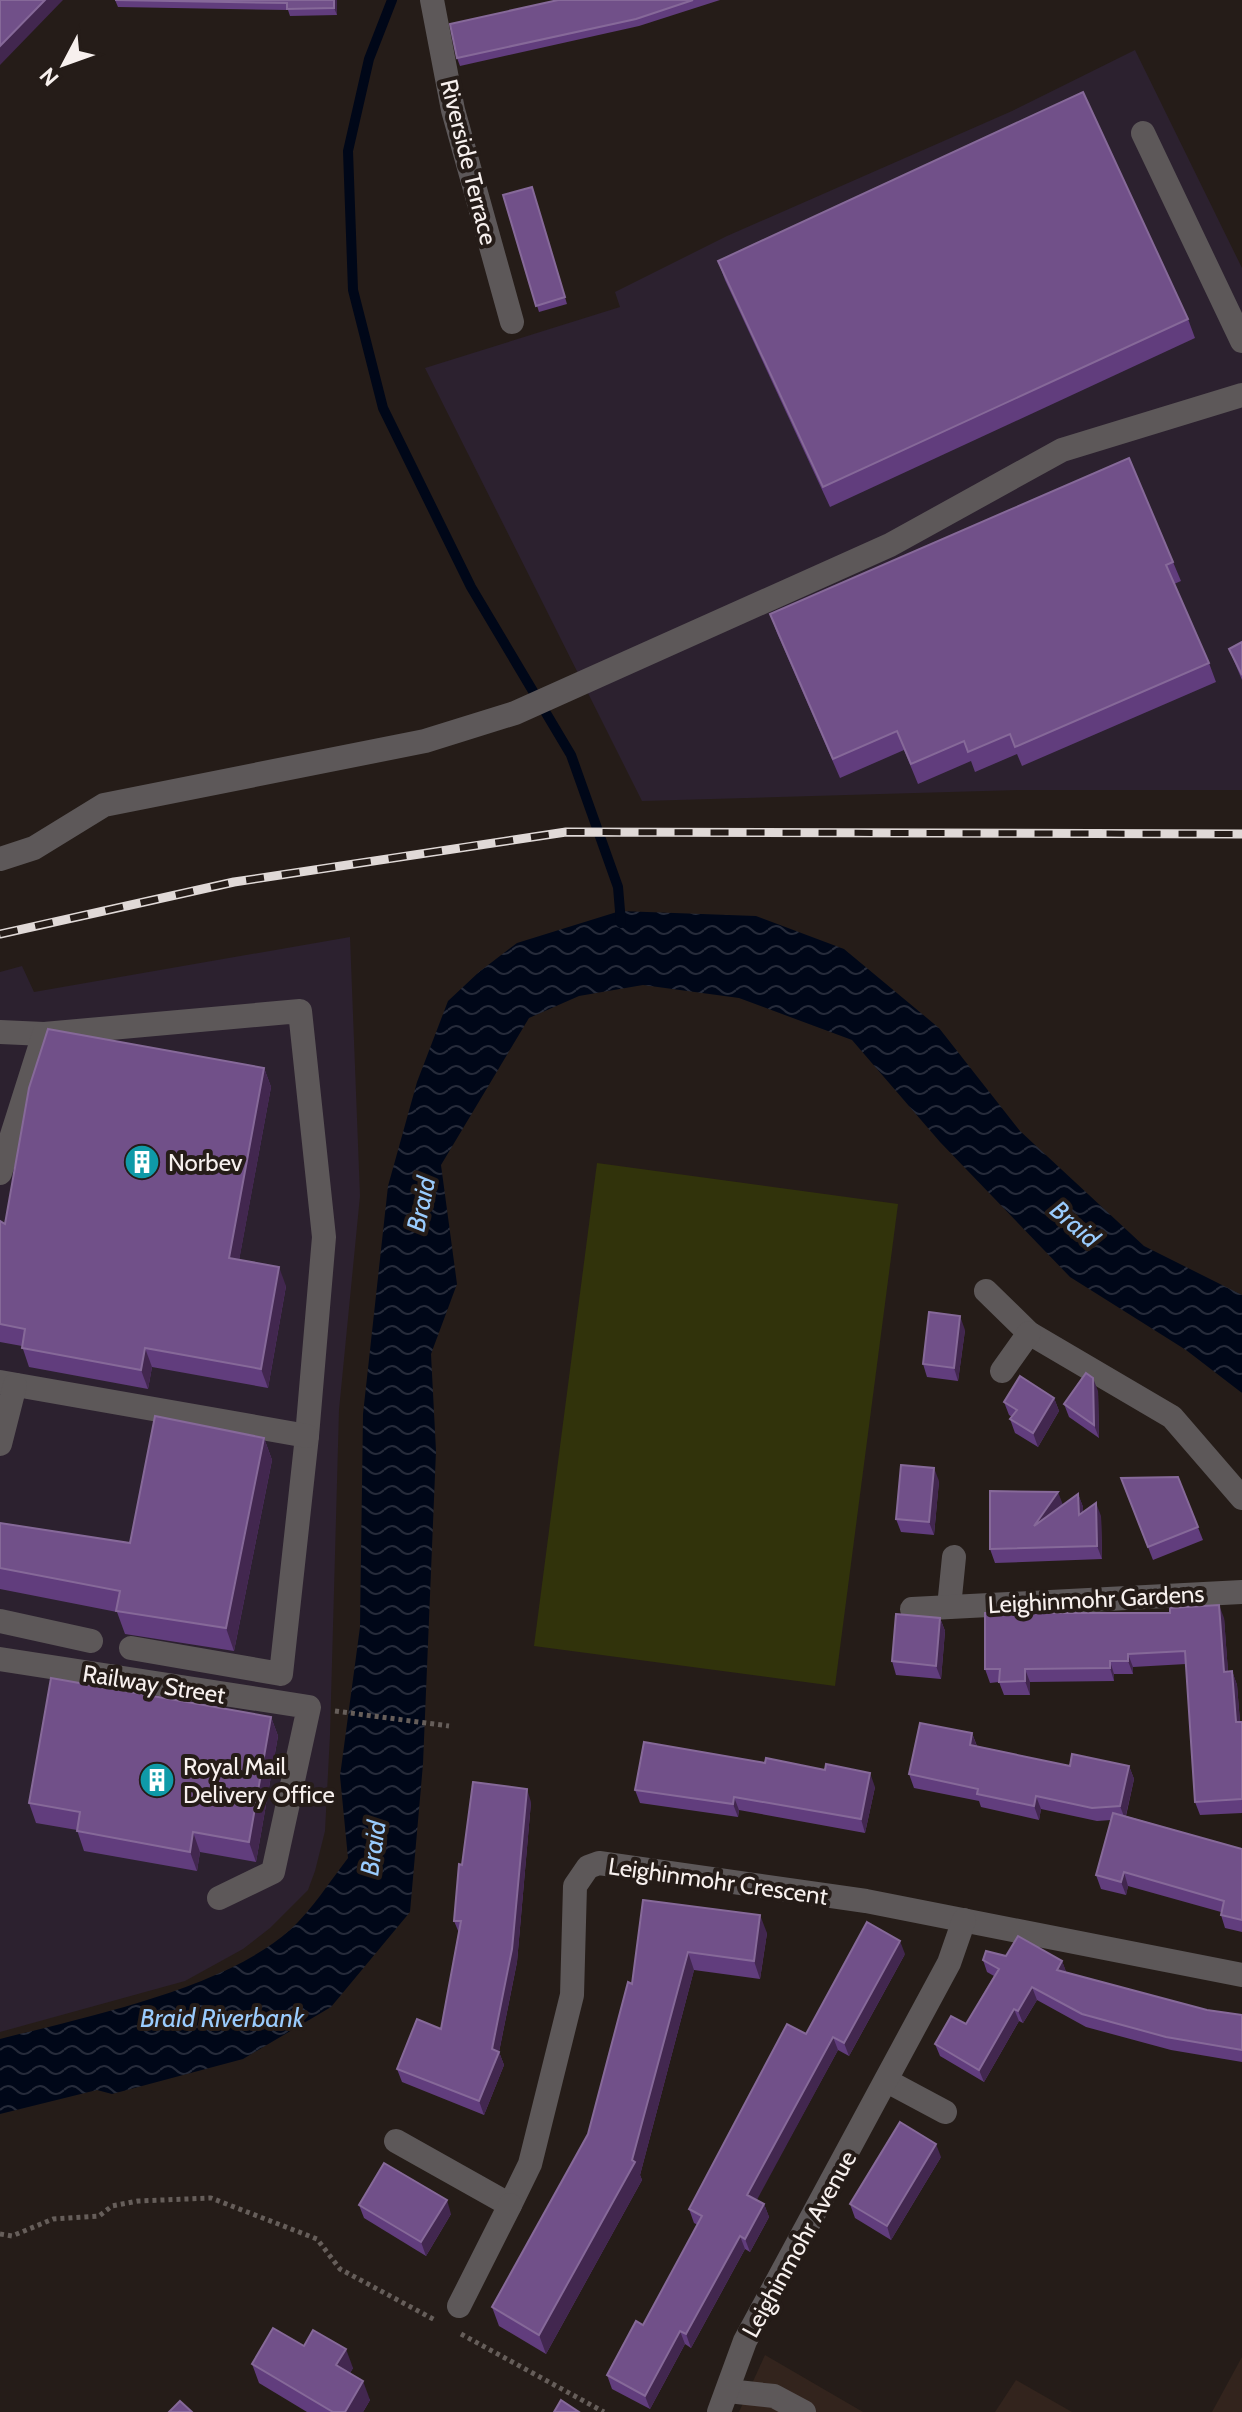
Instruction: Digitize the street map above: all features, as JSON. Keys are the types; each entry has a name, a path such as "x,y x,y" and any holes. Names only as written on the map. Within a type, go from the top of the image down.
{"street":[{"name":"Riverside Terrace","path":"432,0 453,110 512,322"},
{"path":"1143,133 1242,341"},
{"path":"0,859 34,848 104,805 425,741 515,713 571,685 890,545 1062,450 1242,395"},
{"path":"0,1032 44,1034 300,1011 324,1237 307,1436 281,1674 131,1648"},
{"path":"0,1173 44,1034"},
{"path":"986,1291 1029,1333 1172,1417 1242,1498"},
{"path":"1002,1371 1029,1333"},
{"path":"0,1444 7,1384 307,1436"},
{"path":"949,1607 954,1557"},
{"name":"Leighinmohr Gardens","path":"912,1609 1242,1592"},
{"path":"0,1621 91,1641"},
{"name":"Railway Street","path":"0,1659 318,1709"},
{"path":"219,1898 273,1872 318,1709"},
{"name":"Leighinmohr Crescent","path":"510,2205 530,2164 572,1995 576,1965 573,1896 579,1875 588,1867 624,1864 866,1901 1242,1975"},
{"name":"Leighinmohr Avenue","path":"724,2402 745,2341 949,1963 964,1920"},
{"path":"887,2081 945,2112"},
{"path":"396,2141 510,2205 459,2306"},
{"path":"724,2402 774,2396 804,2412"}],"path":[{"path":"318,1709 449,1726"},
{"path":"0,2234 12,2236 53,2219 99,2216 112,2206 138,2201 211,2198 317,2239 340,2269 437,2322"},
{"path":"451,2329 604,2412"}],"shaded area":[{"path":"1135,50 1242,268 1242,790 1020,790 642,801 425,368 620,307 615,292 727,236 1012,111"},
{"path":"350,937 360,1196 339,1410 325,1831 315,1871 308,1890 270,1928 243,1949 185,1981 0,2032 0,972 22,966 34,992"},
{"path":"597,1163 898,1204 835,1686 534,1646"},
{"path":"765,2355 863,2412 739,2412"},
{"path":"1242,2357 1242,2412 1212,2412"},
{"path":"1016,2380 1072,2412 995,2412"}],"water":[{"name":"Braid Riverbank","path":"620,911 756,916 844,949 939,1028 1020,1131 1144,1246 1242,1295 1242,1393 1186,1350 1070,1277 940,1142 852,1040 739,998 643,985 579,996 529,1018 441,1165 457,1284 431,1354 436,1451 423,1764 410,1912 331,2007 243,2059 112,2094 97,2090 0,2114 0,2039 152,1998 229,1969 262,1951 290,1930 348,1858 340,1776 360,1627 363,1414 388,1186 417,1082 448,1001 479,972 517,943"}],"building":[{"path":"0,0 45,0 0,46"},
{"path":"115,0 334,0 334,8 287,9 287,3"},
{"path":"558,0 693,0 636,19 457,58 450,24"},
{"path":"1083,92 1188,319 823,487 718,261"},
{"path":"532,187 565,297 536,306 503,195"},
{"path":"1129,458 1173,562 1166,565 1209,663 1015,747 1010,734 968,752 964,741 911,764 897,731 833,759 770,614"},
{"path":"1242,642 1242,675 1229,649"},
{"name":"Norbev","path":"48,1029 264,1068 229,1258 279,1267 261,1369 145,1348 141,1370 22,1348 25,1329 0,1324 0,1221 5,1224 29,1088"},
{"path":"929,1312 960,1316 954,1368 923,1364"},
{"path":"1086,1373 1093,1378 1094,1425 1064,1404"},
{"path":"1020,1376 1054,1398 1033,1433 1010,1419 1017,1410 1004,1402"},
{"path":"155,1416 264,1438 226,1628 116,1611 120,1591 0,1568 0,1523 130,1543"},
{"path":"901,1465 934,1468 929,1522 896,1519"},
{"path":"1178,1477 1198,1527 1148,1547 1121,1478"},
{"path":"990,1491 1058,1492 1034,1526 1078,1494 1079,1515 1096,1503 1097,1546 990,1549"},
{"path":"1219,1605 1224,1672 1232,1671 1236,1722 1242,1722 1242,1799 1195,1802 1185,1651 1128,1654 1128,1661 1110,1661 1110,1668 1025,1669 1025,1681 999,1682 1000,1669 985,1669 985,1613 1170,1613 1170,1608"},
{"path":"896,1614 940,1618 936,1666 892,1661"},
{"name":"Royal Mail Delivery Office","path":"51,1678 271,1717 249,1842 193,1832 190,1852 77,1831 80,1812 29,1803"},
{"path":"920,1723 972,1733 970,1745 1070,1766 1072,1754 1129,1766 1120,1806 1092,1808 1036,1796 1034,1806 977,1794 978,1789 909,1774"},
{"path":"644,1742 765,1763 766,1758 825,1770 826,1764 870,1773 861,1819 734,1797 733,1804 635,1790"},
{"path":"473,1782 527,1789 512,1949 492,2049 499,2052 479,2101 397,2069 417,2019 441,2029 461,1921 454,1921 459,1864 462,1865"},
{"path":"1113,1813 1242,1849 1242,1920 1221,1915 1224,1901 1124,1872 1121,1882 1096,1875"},
{"path":"643,1900 760,1915 754,1961 688,1952 632,2160 635,2162 539,2335 492,2307 588,2134 628,1982 632,1984"},
{"path":"867,1922 900,1941 844,2043 833,2037 747,2195 764,2204 745,2239 740,2236 686,2334 680,2331 645,2396 607,2375 636,2321 643,2325 702,2216 689,2209 787,2024 806,2034"},
{"path":"1018,1936 1062,1961 1057,1970 1207,2010 1242,2015 1242,2050 1166,2037 1082,2014 1032,1987 1018,2011 1014,2009 979,2070 935,2044 951,2016 966,2024 999,1969 983,1960 986,1951 1006,1956"},
{"path":"900,2122 936,2144 887,2226 850,2204"},
{"path":"384,2163 447,2200 421,2242 359,2205"},
{"path":"273,2328 304,2346 313,2330 346,2349 336,2365 363,2381 345,2412 333,2412 252,2364"},
{"path":"561,2400 579,2412 554,2412"},
{"path":"180,2401 192,2412 169,2412"}],"waterway":[{"path":"392,0 369,59 348,151 353,290 383,408 471,587 571,755 618,887 621,923"}],"railway":[{"path":"0,934 234,882 566,832 1242,834"}],"place":[{"name":"Norbev","path":"142,1162"},
{"name":"Royal Mail Delivery Office","path":"157,1780"}],"water label":[{"name":"Braid","path":"421,1204"},
{"name":"Braid","path":"1075,1224"},
{"name":"Braid","path":"373,1848"}]}
